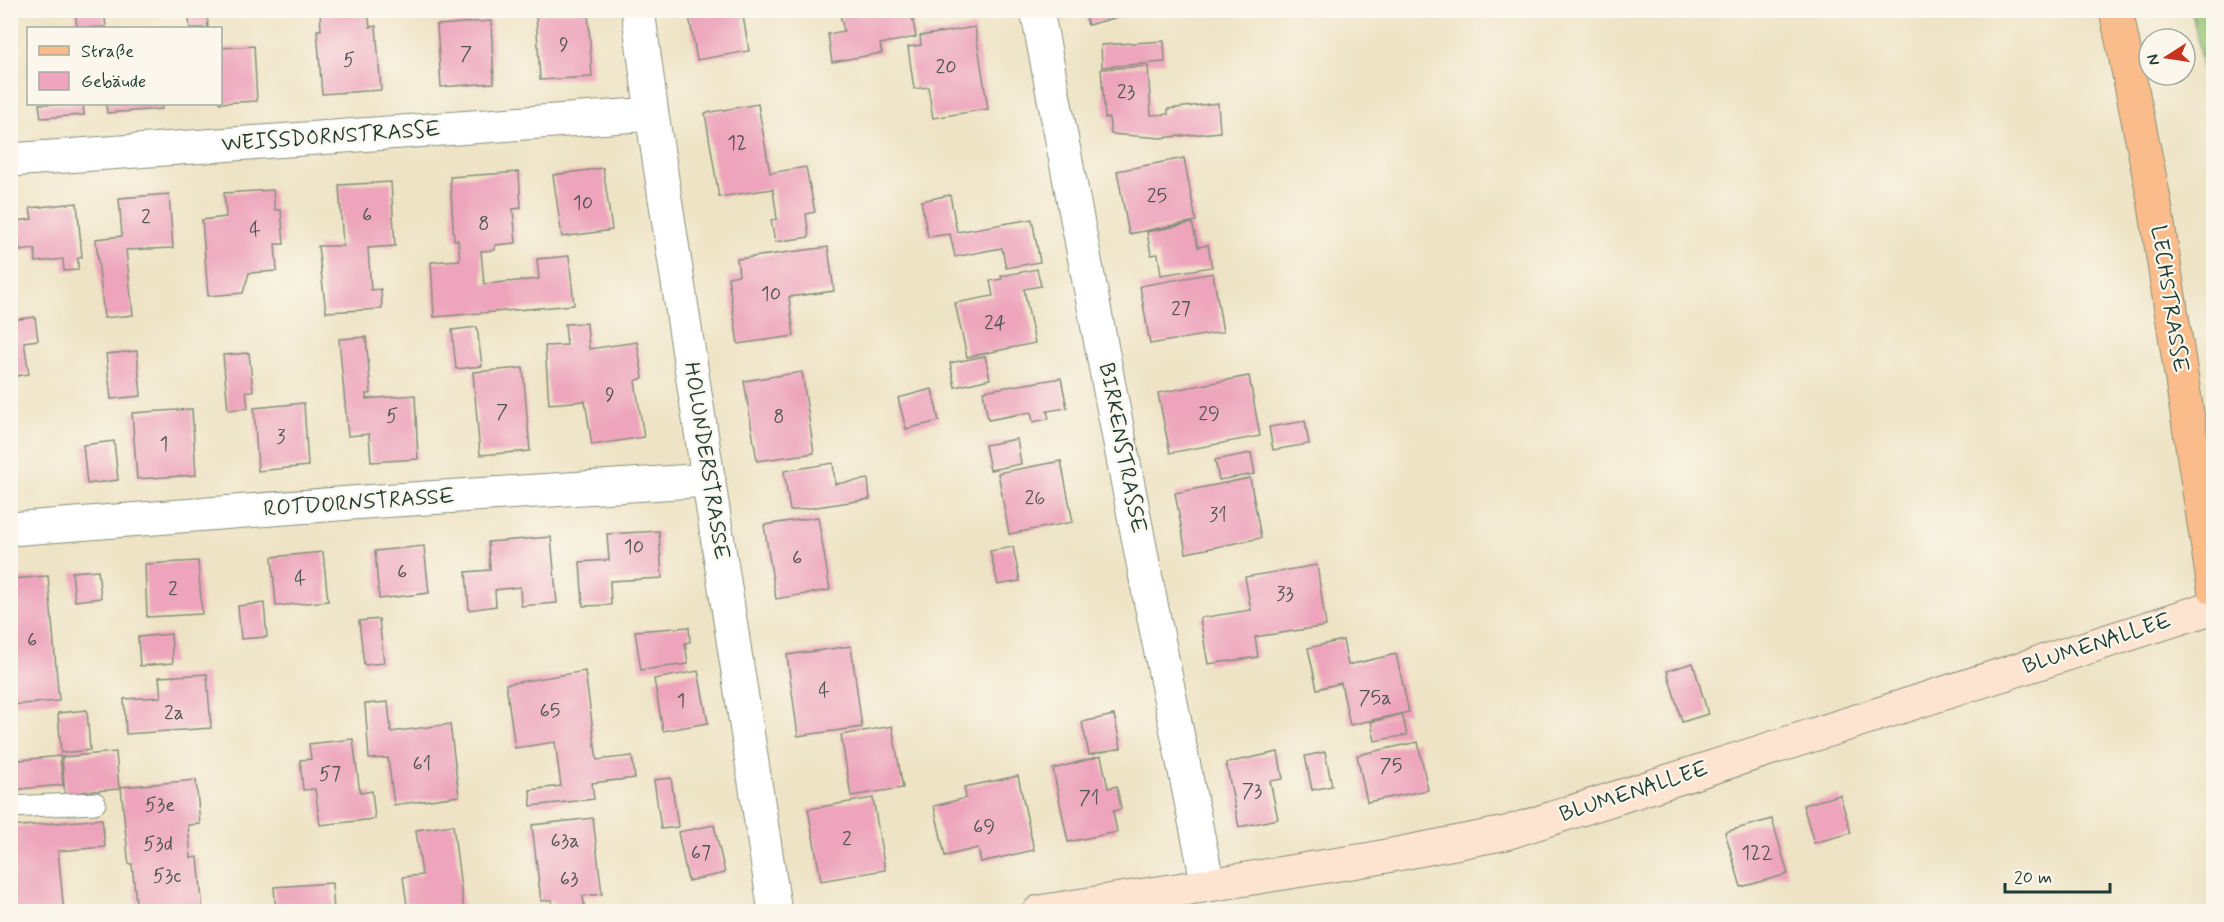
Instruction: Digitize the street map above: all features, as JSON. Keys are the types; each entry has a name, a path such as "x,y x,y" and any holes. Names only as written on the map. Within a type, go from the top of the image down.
{"main road":[{"name":"LECHSTRASSE","path":"2116,10 2154,199 2214,588"}],"street":[{"name":"HOLUNDERSTRASSE","path":"638,10 775,912"},
{"name":"BIRKENSTRASSE","path":"1037,10 1148,589 1208,885"},
{"name":"WEISSDORNSTRASSE","path":"10,160 652,114"},
{"name":"ROTDORNSTRASSE","path":"10,529 352,503 709,480"},
{"name":"BLUMENALLEE","path":"1039,912 1371,859 1506,833 2214,607"}],"lane":[{"path":"10,807 95,803"}],"green space":[{"path":"2192,11 2213,11 2213,124 2197,27 2195,27"}],"building":[{"path":"75,10 104,10 106,27 77,27"},
{"path":"188,10 207,10 208,27 190,27"},
{"path":"320,10 368,10 370,27 376,26 381,90 322,94 317,30 321,30"},
{"path":"588,10 592,77 540,80 536,14"},
{"path":"688,10 742,10 749,51 697,60"},
{"path":"839,10 911,10 916,37 880,44 882,53 832,62 828,34 844,31"},
{"path":"1084,10 1128,10 1129,14 1088,25"},
{"path":"491,21 494,83 441,87 437,25"},
{"path":"975,27 988,109 933,118 928,87 914,89 908,47 921,45 920,36"},
{"path":"1164,41 1165,62 1102,67 1101,45"},
{"path":"254,46 257,101 222,103 222,48"},
{"path":"1148,66 1151,115 1168,114 1168,109 1218,103 1220,132 1161,138 1111,134 1109,118 1105,118 1101,69"},
{"path":"758,104 770,173 806,167 815,212 806,214 809,237 775,242 771,220 777,219 773,189 719,197 705,113"},
{"path":"39,105 83,105 84,115 41,118"},
{"path":"106,105 161,105 162,109 107,113"},
{"path":"1184,158 1196,221 1129,234 1117,171"},
{"path":"603,168 612,230 562,237 553,175"},
{"path":"519,172 521,208 513,209 516,243 495,245 495,250 481,251 484,284 539,279 537,259 569,256 574,305 434,317 431,262 460,260 458,240 454,240 450,177"},
{"path":"391,182 395,246 368,248 371,290 381,289 382,309 326,312 318,246 343,246 339,185"},
{"path":"273,190 275,210 281,210 284,244 275,244 277,271 249,273 243,293 208,296 202,220 226,217 224,193"},
{"path":"169,194 173,248 126,250 133,315 104,318 96,239 122,236 119,198"},
{"path":"950,195 957,232 1032,219 1040,262 1006,268 1002,248 955,257 950,234 928,237 921,201"},
{"path":"77,203 82,257 78,258 78,270 64,271 63,259 36,262 35,249 20,251 16,221 32,219 30,208"},
{"path":"1192,223 1198,247 1208,245 1212,267 1161,275 1158,254 1151,255 1147,232"},
{"path":"828,247 834,291 789,297 794,336 738,344 728,277 739,275 737,259"},
{"path":"1037,269 1041,286 1024,289 1035,343 967,357 955,303 993,296 990,281 1002,279 1001,276"},
{"path":"1213,273 1223,332 1150,344 1140,286"},
{"path":"35,317 38,340 24,342 29,374 10,377 10,320"},
{"path":"587,323 589,349 637,342 643,378 635,381 644,437 592,445 585,401 549,404 545,346 567,345 565,324"},
{"path":"477,327 482,366 456,369 452,330"},
{"path":"366,337 371,394 366,394 366,399 415,395 418,459 371,462 369,434 348,436 339,339"},
{"path":"137,351 141,396 111,399 106,354"},
{"path":"249,353 253,391 246,391 248,408 228,410 223,355"},
{"path":"985,356 990,379 955,387 950,363"},
{"path":"523,368 530,451 480,455 473,372"},
{"path":"802,372 814,453 757,461 744,381"},
{"path":"1249,376 1260,436 1170,453 1158,393"},
{"path":"1061,378 1067,408 1047,411 1049,419 1033,422 1031,412 988,420 983,391"},
{"path":"932,389 939,421 906,429 898,398"},
{"path":"304,403 308,466 258,471 254,408"},
{"path":"192,409 196,475 137,479 132,413"},
{"path":"1305,421 1309,444 1273,450 1269,427"},
{"path":"1017,439 1021,464 990,470 985,445"},
{"path":"114,441 118,480 87,484 83,445"},
{"path":"12,442 16,483 10,484 10,443"},
{"path":"1251,453 1255,474 1219,480 1215,460"},
{"path":"1061,461 1073,522 1009,534 998,473"},
{"path":"833,463 835,484 868,479 870,499 790,511 784,471"},
{"path":"1250,478 1261,538 1186,553 1175,493"},
{"path":"818,517 830,590 776,599 764,525"},
{"path":"659,531 662,578 610,581 611,605 583,606 580,562 609,560 607,534"},
{"path":"551,537 557,603 521,606 520,587 495,590 496,606 469,610 466,572 490,570 488,542"},
{"path":"424,546 429,593 379,599 375,551"},
{"path":"1013,547 1020,581 998,585 990,551"},
{"path":"323,552 328,601 276,606 272,557"},
{"path":"198,561 202,614 147,617 145,564"},
{"path":"1317,565 1326,626 1255,637 1258,657 1208,664 1200,618 1251,610 1245,577"},
{"path":"98,570 101,598 75,601 72,572"},
{"path":"48,576 59,701 10,705 10,579"},
{"path":"264,603 267,637 241,639 238,606"},
{"path":"379,619 384,663 364,665 359,621"},
{"path":"689,627 690,642 685,643 688,664 641,670 635,631"},
{"path":"171,634 173,663 140,666 138,637"},
{"path":"1343,640 1348,665 1396,654 1409,712 1350,725 1341,683 1317,689 1308,648"},
{"path":"851,646 862,727 798,736 787,655"},
{"path":"1693,663 1708,714 1682,722 1667,671"},
{"path":"585,671 597,760 632,756 635,778 592,783 594,799 531,806 530,790 561,786 555,742 515,748 506,684"},
{"path":"698,671 708,723 663,731 654,679"},
{"path":"207,674 211,728 126,734 124,699 161,697 159,677"},
{"path":"388,702 391,732 450,724 459,796 394,805 388,758 369,759 365,704"},
{"path":"87,710 90,750 61,753 58,713"},
{"path":"1402,714 1407,735 1375,741 1371,722"},
{"path":"1114,715 1121,748 1089,755 1082,722"},
{"path":"892,726 903,788 851,796 841,735"},
{"path":"353,739 360,793 372,791 375,819 320,825 315,789 303,790 300,760 311,759 309,744"},
{"path":"1418,742 1428,790 1367,802 1357,755"},
{"path":"116,752 119,789 83,792 83,797 65,798 62,757"},
{"path":"1278,752 1283,779 1270,781 1278,819 1239,827 1226,763"},
{"path":"1325,752 1332,786 1312,790 1305,756"},
{"path":"60,756 63,785 10,790 10,761"},
{"path":"1101,756 1108,788 1117,786 1121,809 1113,811 1117,832 1068,842 1053,769"},
{"path":"1018,776 1034,850 981,862 978,848 945,856 934,806 966,798 964,787"},
{"path":"671,778 678,827 661,829 654,780"},
{"path":"196,780 200,824 188,825 191,858 198,857 203,912 137,912 132,864 129,864 128,857 121,787"},
{"path":"1840,795 1851,833 1814,843 1803,805"},
{"path":"873,798 885,870 821,881 808,809"},
{"path":"593,818 602,894 583,896 585,912 554,912 552,900 541,901 532,825"},
{"path":"102,819 105,847 58,851 64,912 10,912 10,827"},
{"path":"1772,819 1788,874 1741,887 1725,832"},
{"path":"453,825 464,912 408,912 403,877 422,875 416,830"},
{"path":"714,825 725,873 688,881 678,832"},
{"path":"332,883 334,912 276,912 274,887"}]}
